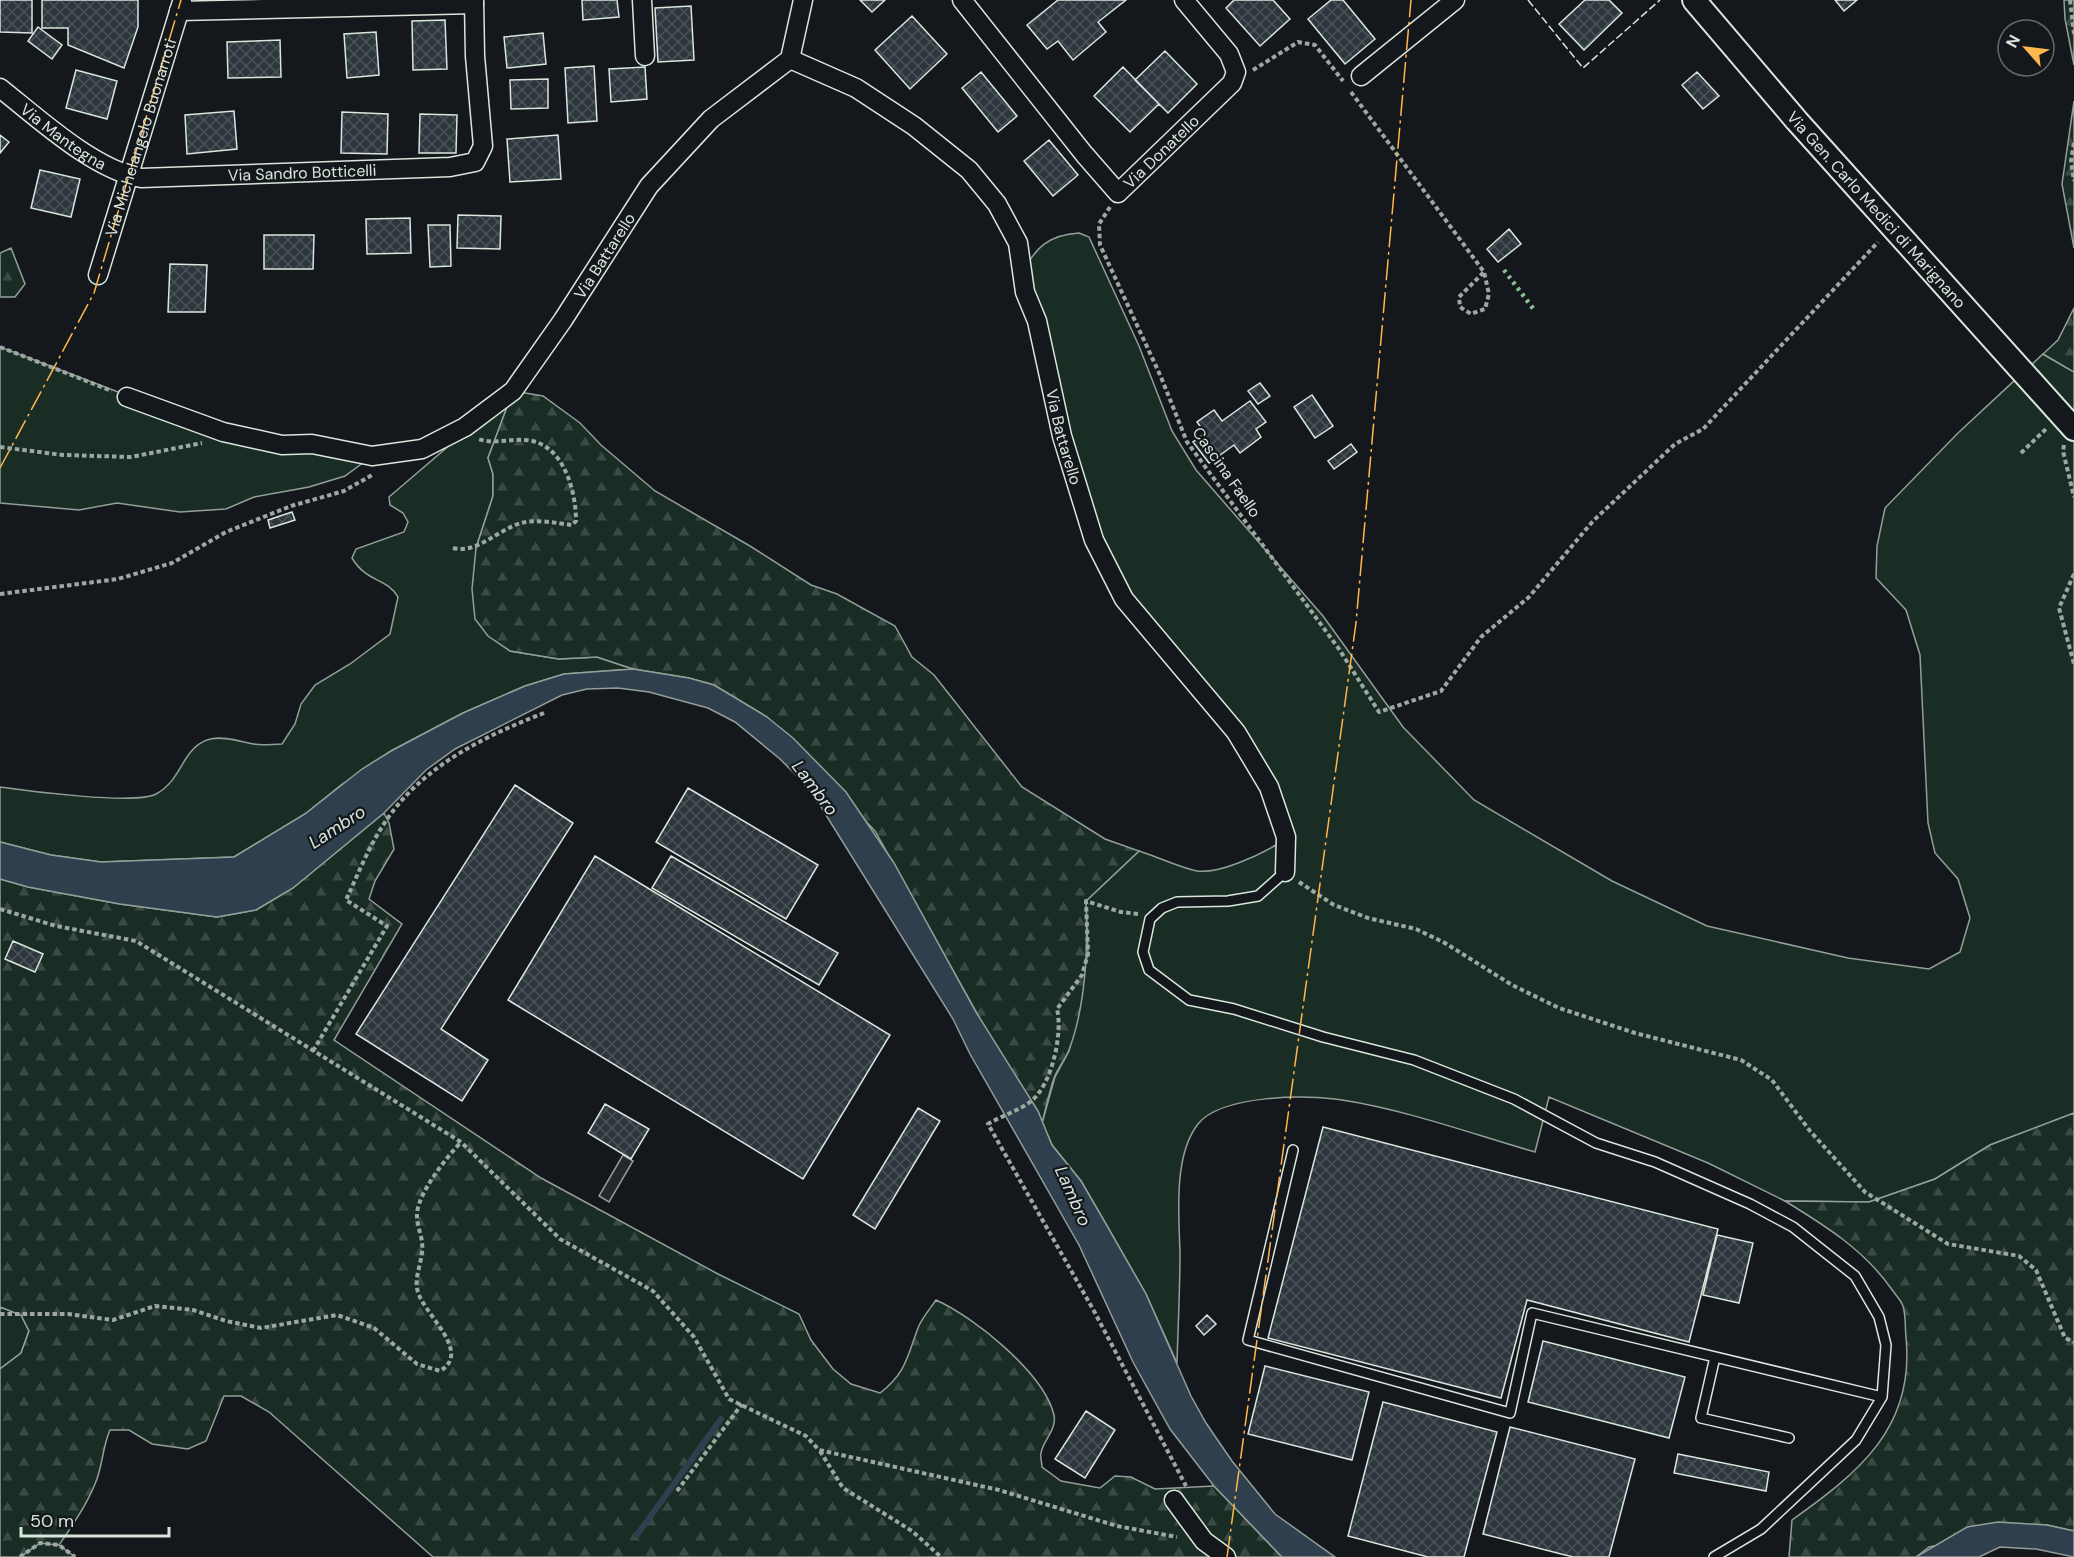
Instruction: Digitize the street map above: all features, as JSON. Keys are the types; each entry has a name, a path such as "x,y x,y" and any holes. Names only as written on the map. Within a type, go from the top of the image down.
{"street":[{"path":"642,0 645,56"},
{"path":"789,59 803,0"},
{"name":"Via Donatello","path":"962,0 1084,154 1118,193 1232,83"},
{"path":"1184,0 1234,62 1236,72 1232,83"},
{"path":"1361,76 1455,0"},
{"name":"Via Gen. Carlo Medici di Marignano","path":"1694,0 1892,227 2068,423"},
{"path":"181,6 474,2"},
{"name":"Via Sandro Botticelli","path":"130,176 177,179 388,171 450,167 475,162 483,146 475,56 474,2"},
{"name":"Via Michelangelo Buonarroti","path":"98,275 181,6"},
{"name":"Via Battarello","path":"413,451 457,431 513,391 563,320 649,186 711,119 789,59 856,88 914,126 969,170 997,204 1018,243 1025,292 1037,321 1062,436 1094,540 1124,599 1236,732 1269,787 1286,837 1287,875"},
{"name":"Via Mantegna","path":"0,88 94,160 130,176"},
{"path":"127,397 219,431 282,445 312,444 372,456 413,451"},
{"path":"1182,1497 1204,1541 1226,1557"}],"lane":[{"path":"1287,875 1258,896 1228,901 1177,902 1162,908 1150,919 1143,952 1149,970 1189,1000 1234,1009 1323,1037 1414,1060 1514,1099 1596,1143 1655,1162 1750,1204 1793,1227 1854,1276 1879,1317 1886,1345 1882,1397 1856,1440 1761,1529 1714,1557"},
{"path":"1293,1150 1248,1340 1510,1413 1532,1313 1882,1397"},
{"path":"1715,1357 1701,1418 1789,1438"}],"path":[{"path":"2070,0 2074,34"},
{"path":"1232,83 1298,42 1315,45 1484,272 1489,294 1485,309 1471,314 1460,307 1459,297 1484,272"},
{"path":"2074,142 2071,161 2074,181"},
{"name":"Cascina Faello","path":"1118,193 1099,224 1100,244 1161,377 1187,442 1325,630 1379,712 1441,691 1481,637 1529,597 1593,521 1675,444 1703,429 1892,227"},
{"path":"0,347 127,397"},
{"path":"2021,453 2068,423"},
{"path":"2068,423 2063,451 2074,497"},
{"path":"0,447 63,455 131,457 198,446 219,431"},
{"path":"453,548 472,549 494,534 522,523 545,522 572,525 576,518 569,478 549,450 529,440 483,441 457,431"},
{"path":"0,594 118,579 172,563 226,532 291,506 344,490 413,451"},
{"path":"2074,574 2059,608 2074,664"},
{"path":"313,1051 387,926 346,900 390,815 435,770 471,744 544,713"},
{"path":"1287,875 1334,905 1368,918 1416,929 1512,985 1559,1008 1635,1033 1741,1060 1772,1080 1810,1131 1864,1192 1948,1244 2019,1256 2036,1270 2065,1338 2074,1342"},
{"path":"1150,919 1133,911 1120,912 1086,901 1088,954 1082,975 1057,1009 1061,1025 1046,1081 1032,1101 988,1124 1094,1311 1156,1431 1180,1470 1182,1497"},
{"path":"0,909 56,926 136,941 461,1142 560,1239 624,1272 653,1291 694,1337 729,1399 806,1436 819,1450 843,1488 912,1531 941,1557"},
{"path":"0,1314 68,1314 113,1320 155,1306 193,1310 226,1321 261,1328 337,1315 374,1328 417,1364 440,1371 448,1363 451,1351 444,1332 424,1305 417,1288 423,1250 417,1213 418,1205 438,1172 461,1142"},
{"path":"676,1491 742,1404"},
{"path":"819,1450 999,1490 1117,1526 1204,1541"},
{"path":"20,1557 40,1543 59,1545 75,1557"}],"green space":[{"path":"2064,0 2074,0 2074,65 2065,19"},
{"path":"2074,101 2074,248 2062,184"},
{"path":"1079,233 1089,237 1139,346 1172,431 1196,470 1323,616 1403,727 1474,800 1612,881 1707,926 1848,958 1929,969 1960,952 1970,918 1958,879 1935,853 1928,823 1920,655 1906,610 1876,578 1877,546 1885,508 1958,433 2043,354 2074,372 2074,1113 1990,1145 1935,1179 1869,1202 1785,1201 1708,1163 1549,1097 1535,1152 1415,1116 1342,1100 1287,1097 1244,1102 1225,1107 1209,1114 1198,1124 1184,1152 1179,1187 1180,1267 1177,1363 1146,1294 1081,1181 1052,1145 1042,1123 1055,1077 1069,1051 1082,991 1082,975 1088,954 1086,901 1139,851 1197,871 1216,870 1248,859 1276,845 1283,827 1269,787 1194,686 1094,540 1022,272 1044,244 1059,236"},
{"path":"11,248 25,284 15,297 0,297 0,253"},
{"path":"2074,308 2074,372 2043,354 2058,340"},
{"path":"0,347 223,432 372,456 345,476 309,487 254,497 226,509 180,512 117,503 79,510 0,503"},
{"path":"513,391 488,458 493,474 493,496 476,548 510,651 559,659 597,657 633,669 564,674 525,686 463,713 391,751 341,785 305,814 234,857 101,862 51,855 0,842 0,787 105,798 145,797 156,794 166,787 192,750 200,743 225,738 257,745 282,744 295,724 301,704 315,685 350,664 390,634 398,597 388,586 364,572 352,558 356,549 404,532 408,522 403,513 390,505 389,497"},
{"path":"513,391 543,396 580,423 601,445 655,491 750,546 811,585 837,594 895,626 912,657 934,675 1022,787 1105,839 1139,851 1086,901 1086,957 1079,1014 1069,1050 1054,1078 1042,1123 1038,1111 993,1042 875,831 767,717 714,685 689,678 633,669 597,657 559,659 510,651 488,636 475,619 472,589 476,548 493,496 493,474 488,458"},
{"path":"384,813 389,823 394,849 375,881 369,899 402,924 334,1040 541,1178 718,1274 799,1314 811,1340 833,1369 851,1384 880,1393 901,1371 919,1325 936,1300 952,1308 1006,1348 1037,1382 1048,1399 1054,1415 1054,1425 1042,1448 1042,1467 1061,1481 1100,1488 1115,1476 1131,1477 1155,1489 1214,1486 1282,1557 433,1557 269,1412 241,1396 224,1396 206,1441 188,1449 152,1444 129,1430 110,1430 98,1477 78,1516 59,1545 40,1543 20,1557 0,1557 0,1369 21,1353 29,1331 21,1315 0,1307 0,879 28,887 120,904 217,917 256,910 293,888"},
{"path":"2074,1113 2074,1531 2047,1525 1929,1547 1916,1557 1789,1557 1792,1520 1839,1484 1859,1465 1877,1445 1891,1423 1901,1398 1906,1370 1906,1338 1903,1306 1879,1273 1855,1249 1785,1201 1869,1202 1935,1179 1990,1145"},
{"path":"0,1307 21,1315 29,1331 21,1353 0,1369"},
{"path":"40,1543 59,1545 75,1557 20,1557"}],"shaded area":[{"path":"623,1155 633,1161 609,1202 599,1196"}],"water":[{"name":"Lambro","path":"633,669 689,678 714,685 767,717 793,738 846,792 894,863 976,1012 1038,1111 1052,1145 1081,1181 1146,1294 1191,1396 1206,1423 1232,1461 1275,1514 1335,1557 1282,1557 1214,1486 1170,1429 1133,1362 1079,1245 970,1054 953,1019 821,807 802,781 780,759 735,722 708,708 649,692 618,688 587,689 562,695 455,749 426,770 384,813 293,888 256,910 217,917 120,904 28,887 0,879 0,842 51,855 101,862 234,857 305,814 362,769 463,713 525,686 564,674"},
{"path":"1998,1522 2047,1525 2074,1531 2074,1557 2036,1549 2000,1547 1979,1557 1916,1557 1967,1527"}],"building":[{"path":"0,0 32,0 32,33 0,32"},
{"path":"42,0 138,0 138,27 124,68 68,45 68,28 42,28"},
{"path":"582,0 617,0 619,17 583,20"},
{"path":"860,0 885,0 872,12"},
{"path":"1058,0 1126,0 1098,22 1106,32 1073,60 1058,41 1047,49 1027,25"},
{"path":"1234,0 1273,0 1290,19 1260,46 1226,8"},
{"path":"1331,0 1343,0 1375,39 1345,64 1308,19"},
{"path":"1585,0 1609,0 1622,13 1584,50 1559,24"},
{"path":"1835,0 1857,0 1844,11"},
{"path":"691,6 694,60 658,62 655,8"},
{"path":"912,16 947,54 910,89 875,50"},
{"path":"445,20 447,69 413,70 412,21"},
{"path":"38,27 62,45 52,59 28,41"},
{"path":"376,32 379,75 347,78 344,34"},
{"path":"543,33 546,64 507,68 504,37"},
{"path":"280,40 281,77 228,78 227,42"},
{"path":"1165,51 1197,84 1168,113 1135,80"},
{"path":"594,66 597,121 568,123 565,68"},
{"path":"645,67 647,99 611,102 609,69"},
{"path":"1123,67 1159,104 1130,132 1094,96"},
{"path":"76,70 117,81 107,119 66,108"},
{"path":"981,72 1017,116 998,132 962,88"},
{"path":"1697,72 1719,96 1703,109 1682,85"},
{"path":"548,79 548,108 511,109 510,80"},
{"path":"234,111 237,149 187,154 185,115"},
{"path":"342,112 388,114 387,154 341,153"},
{"path":"420,114 457,115 456,153 419,153"},
{"path":"0,135 9,142 0,153"},
{"path":"558,135 561,179 510,182 507,139"},
{"path":"1049,140 1078,175 1053,196 1024,161"},
{"path":"40,170 80,179 71,217 31,208"},
{"path":"458,215 501,216 500,249 457,248"},
{"path":"410,218 411,253 367,254 366,219"},
{"path":"428,225 450,225 451,266 430,267"},
{"path":"1509,229 1521,244 1498,262 1487,249"},
{"path":"264,235 314,235 313,269 264,269"},
{"path":"170,264 207,265 205,312 168,312"},
{"path":"1260,383 1270,396 1258,404 1248,391"},
{"path":"1312,395 1333,426 1315,438 1294,407"},
{"path":"1250,401 1266,422 1256,429 1261,437 1240,453 1234,445 1209,463 1193,442 1205,433 1197,422 1214,410 1222,421"},
{"path":"1351,444 1357,452 1334,469 1328,461"},
{"path":"292,512 295,520 270,528 268,520"},
{"path":"515,785 573,823 441,1029 488,1060 462,1101 356,1034"},
{"path":"688,788 818,865 786,919 656,842"},
{"path":"595,856 890,1035 803,1179 508,1000"},
{"path":"671,856 838,953 819,985 652,888"},
{"path":"13,941 43,954 35,972 5,959"},
{"path":"605,1104 649,1129 631,1159 588,1133"},
{"path":"918,1108 940,1121 875,1229 853,1215"},
{"path":"1323,1127 1718,1229 1689,1342 1527,1300 1501,1398 1268,1338"},
{"path":"1717,1235 1753,1243 1739,1303 1703,1295"},
{"path":"1207,1315 1216,1324 1204,1335 1196,1326"},
{"path":"1543,1341 1685,1377 1669,1438 1528,1402"},
{"path":"1265,1366 1369,1392 1352,1460 1248,1434"},
{"path":"1383,1402 1497,1432 1464,1557 1428,1557 1348,1536"},
{"path":"1086,1411 1115,1430 1085,1478 1055,1459"},
{"path":"1510,1427 1635,1459 1609,1557 1573,1557 1483,1534"},
{"path":"1678,1454 1769,1472 1766,1491 1674,1473"}],"waterway":[{"path":"637,1535 721,1419"}],"hedge":[{"path":"1504,270 1535,311"}],"fence":[{"path":"1528,0 1583,68 1660,0"}],"power":[{"path":"0,468 94,293 181,0"},
{"path":"1227,1557 1356,623 1411,0"}]}
